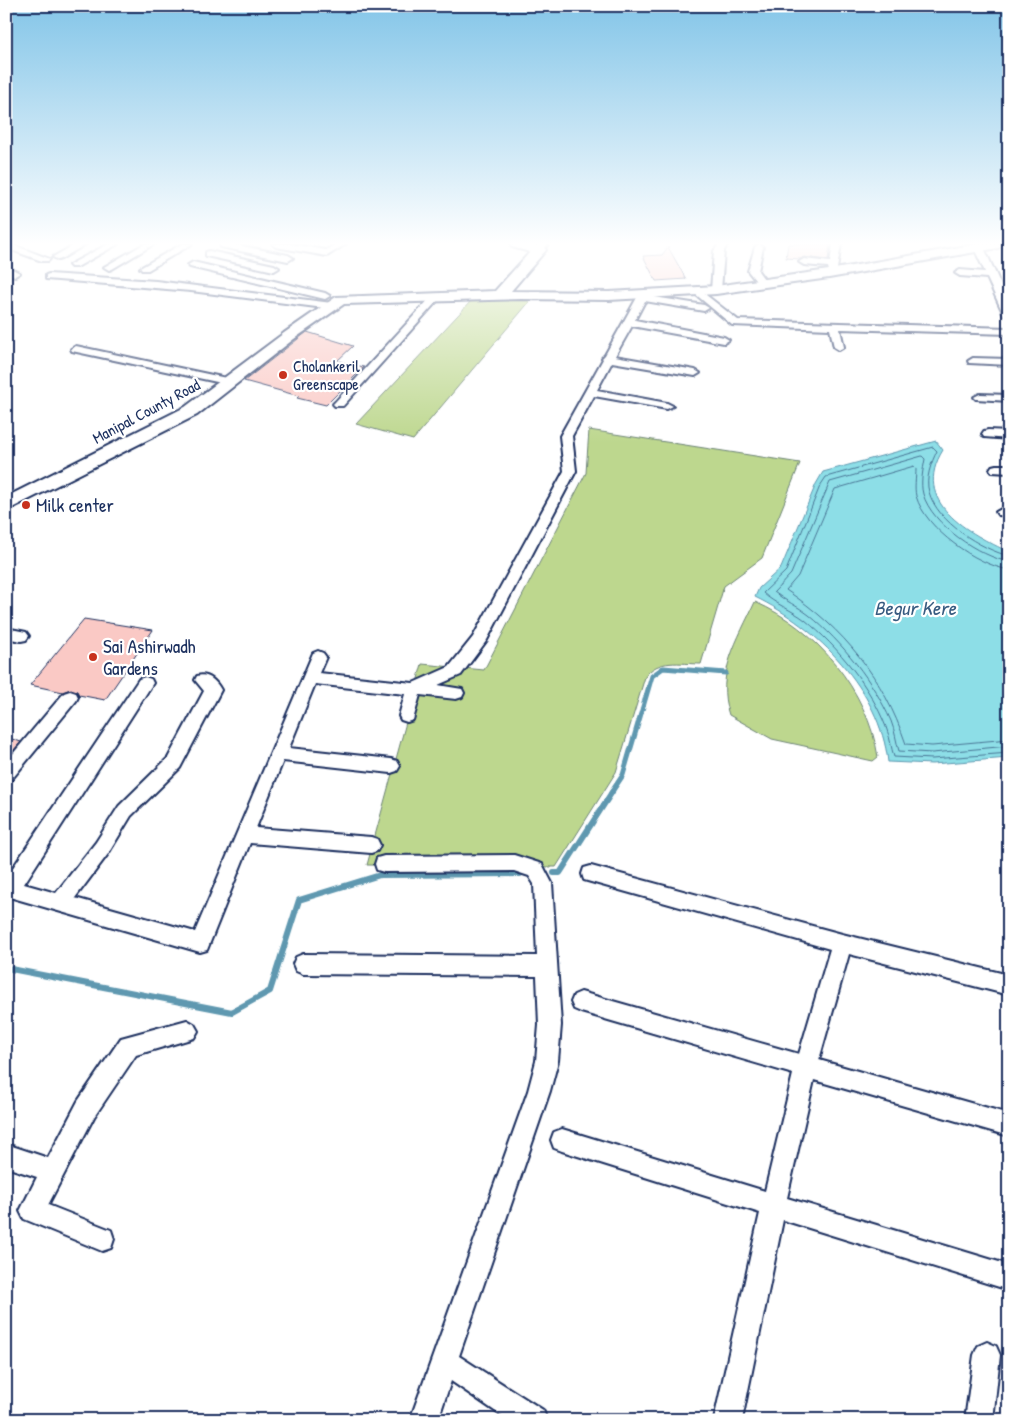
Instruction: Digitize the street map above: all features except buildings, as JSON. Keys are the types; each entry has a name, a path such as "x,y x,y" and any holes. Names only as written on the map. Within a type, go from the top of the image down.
{"main road":[{"name":"Manipal County Road","path":"6,506 37,488 190,411 325,311"}],"street":[{"path":"339,404 424,311"},
{"path":"414,689 456,671 479,640 570,471 566,436 635,311"},
{"path":"719,311 736,323 1009,331"},
{"path":"628,322 724,340"},
{"path":"834,326 839,347"},
{"path":"76,349 231,382"},
{"path":"607,358 695,373"},
{"path":"973,361 1009,362"},
{"path":"589,392 667,406"},
{"path":"980,397 1009,398"},
{"path":"988,434 1009,435"},
{"path":"996,469 1009,469"},
{"path":"145,683 8,887 200,943 318,658"},
{"path":"309,678 456,693"},
{"path":"60,903 102,848 125,811 174,763 213,690 203,680"},
{"path":"406,716 414,689"},
{"path":"6,774 70,697"},
{"path":"278,754 391,766"},
{"path":"244,835 378,855 514,863 535,870 543,883 550,1025 547,1061 541,1084 424,1420"},
{"path":"591,874 842,943 1009,985"},
{"path":"728,1420 774,1204 806,1067 842,943"},
{"path":"303,964 548,966"},
{"path":"581,1002 1009,1125"},
{"path":"102,1239 32,1212 86,1109 129,1046 188,1032"},
{"path":"562,1140 1009,1278"},
{"path":"6,1155 53,1171"},
{"path":"979,1420 987,1355"},
{"path":"445,1362 533,1420"}],"green space":[{"path":"462,311 522,311 413,440 356,424"},
{"path":"589,430 800,463 762,558 724,586 701,664 670,663 656,667 645,677 616,772 556,867 367,865 422,664 484,670 586,473"},
{"path":"755,602 777,613 799,628 836,664 851,686 872,732 878,757 873,761 772,739 729,715 725,700 725,685 730,657"}],"water":[{"name":"Begur Kere","path":"936,441 943,450 935,469 934,486 939,501 949,514 977,536 1009,552 1009,758 932,764 888,762 883,735 873,710 859,686 842,664 801,625 755,597 759,588 781,568 816,484 823,472"}],"waterway":[{"path":"611,793 623,775 652,676 663,668 726,673"},
{"path":"554,873 560,873 612,792"},
{"path":"6,968 232,1012 270,991 299,900 380,875 520,874"}],"place":[{"name":"Cholankeril Greenscape","path":"283,375"},
{"name":"Milk center","path":"26,505"},
{"name":"Sai Ashirwadh Gardens","path":"93,657"}]}
